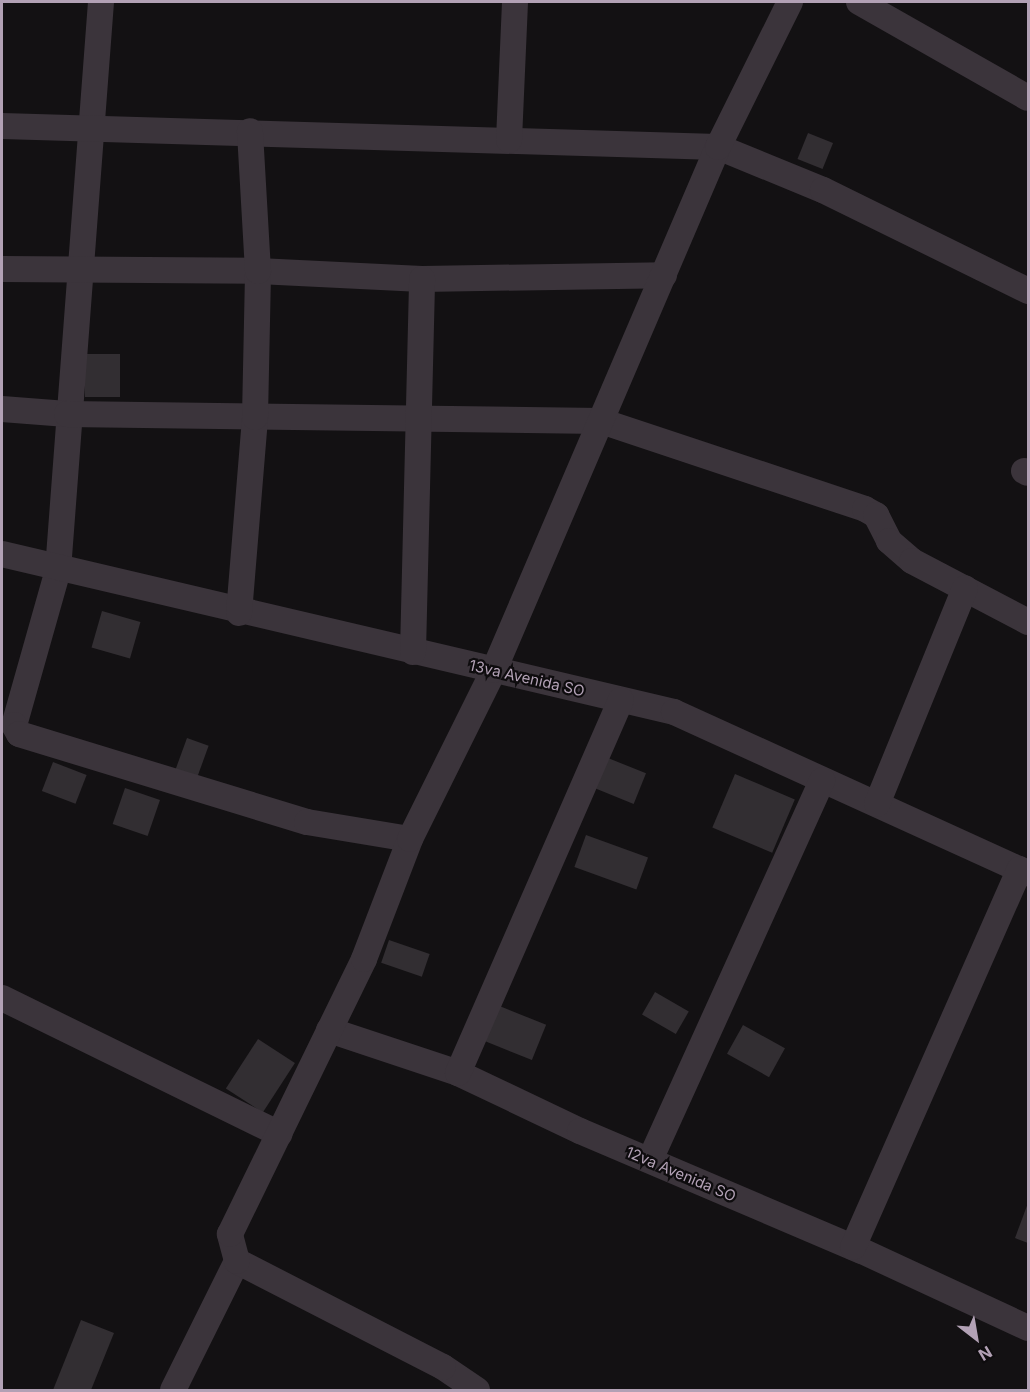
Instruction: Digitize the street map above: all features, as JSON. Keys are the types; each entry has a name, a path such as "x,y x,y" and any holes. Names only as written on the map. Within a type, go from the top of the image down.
{"street":[{"path":"101,2 93,126 67,414 58,570 14,725 19,734 307,822 410,839"},
{"path":"509,140 515,2"},
{"path":"173,1390 237,1261 230,1234 364,959 410,839 494,670 718,147 790,2"},
{"path":"859,2 1029,98"},
{"path":"2,126 93,126 718,147 823,190 1029,291"},
{"path":"239,613 255,417 258,272 250,131"},
{"path":"2,269 258,272 422,279 664,275"},
{"path":"412,652 422,279"},
{"path":"2,409 67,414 601,421 865,509 876,515 889,541 912,561 1029,622"},
{"name":"13va Avenida SO","path":"2,554 58,570 239,613 674,712 1024,871"},
{"path":"878,804 965,588"},
{"path":"458,1073 621,700"},
{"path":"650,1160 822,780"},
{"path":"853,1247 1024,871"},
{"path":"2,998 279,1134"},
{"name":"12va Avenida SO","path":"329,1030 458,1073 650,1160 853,1247 1029,1328"},
{"path":"237,1261 443,1367 477,1390"}],"building":[{"path":"808,133 833,143 823,169 798,159"},
{"path":"85,354 120,354 120,397 85,397"},
{"path":"102,611 140,622 130,659 92,648"},
{"path":"187,738 209,746 196,780 175,772"},
{"path":"608,758 646,773 634,804 596,789"},
{"path":"53,762 87,775 75,804 42,791"},
{"path":"735,774 795,799 772,853 712,827"},
{"path":"125,788 160,800 148,836 113,824"},
{"path":"586,835 648,858 636,890 574,867"},
{"path":"389,940 430,954 422,977 381,963"},
{"path":"655,992 689,1012 676,1034 642,1015"},
{"path":"497,1005 546,1025 532,1060 483,1040"},
{"path":"743,1025 785,1048 769,1077 727,1054"},
{"path":"258,1039 295,1063 263,1112 226,1088"},
{"path":"1028,1203 1028,1243 1015,1238"},
{"path":"81,1320 114,1333 91,1390 53,1390"}]}
